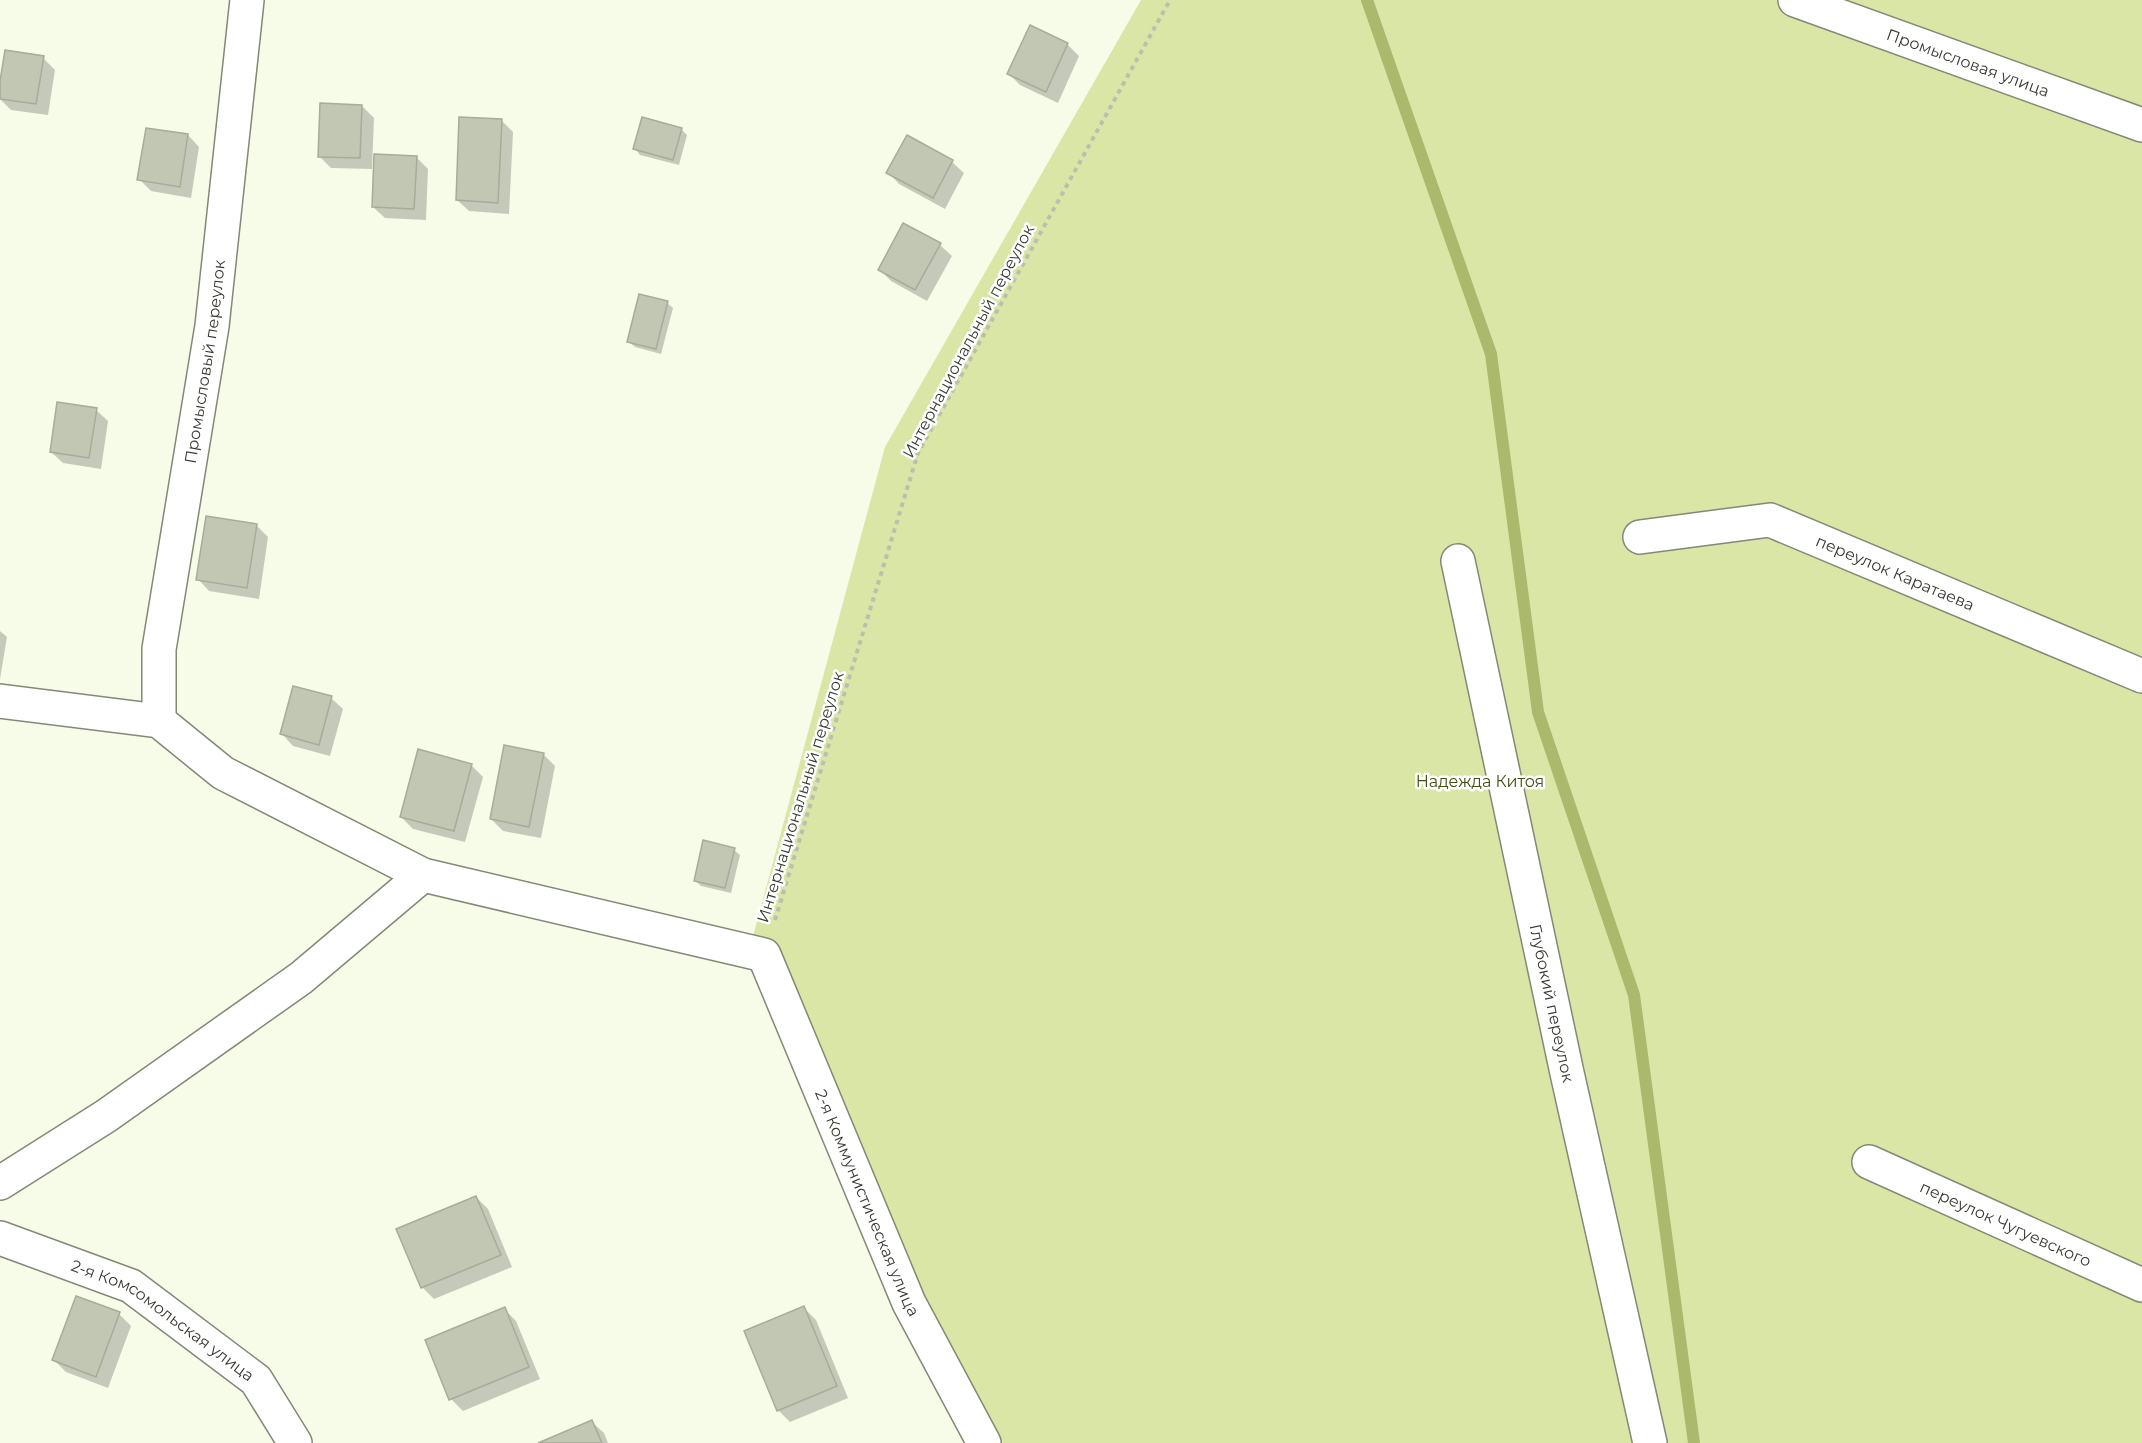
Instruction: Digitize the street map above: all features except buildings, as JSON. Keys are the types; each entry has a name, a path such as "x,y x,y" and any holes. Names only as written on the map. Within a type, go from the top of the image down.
{"street":[{"name":"Промысловый переулок","path":"159,722 159,649 212,326 247,0"},
{"name":"Промысловая улица","path":"1795,0 2142,125"},
{"name":"переулок Каратаева","path":"1640,537 1770,520 2142,676"},
{"name":"Глубокий переулок","path":"1458,561 1564,1061 1650,1443"},
{"path":"0,701 159,722 223,773 423,875 764,955"},
{"path":"0,1183 106,1116 301,978 423,875"},
{"name":"2-я Коммунистическая улица","path":"764,955 909,1303 984,1443"},
{"name":"переулок Чугуевского","path":"1869,1162 2142,1285"},
{"name":"2-я Комсомольская улица","path":"0,1238 130,1286 256,1380 295,1443"}],"path":[{"name":"Интернациональный переулок","path":"764,955 918,453 1170,0"}],"green space":[{"name":"Надежда Китоя","path":"1141,0 2142,0 2142,1443 972,1443 749,951 885,447"}],"waterway":[{"path":"1367,0 1491,354 1538,712 1634,995 1694,1443"}]}
